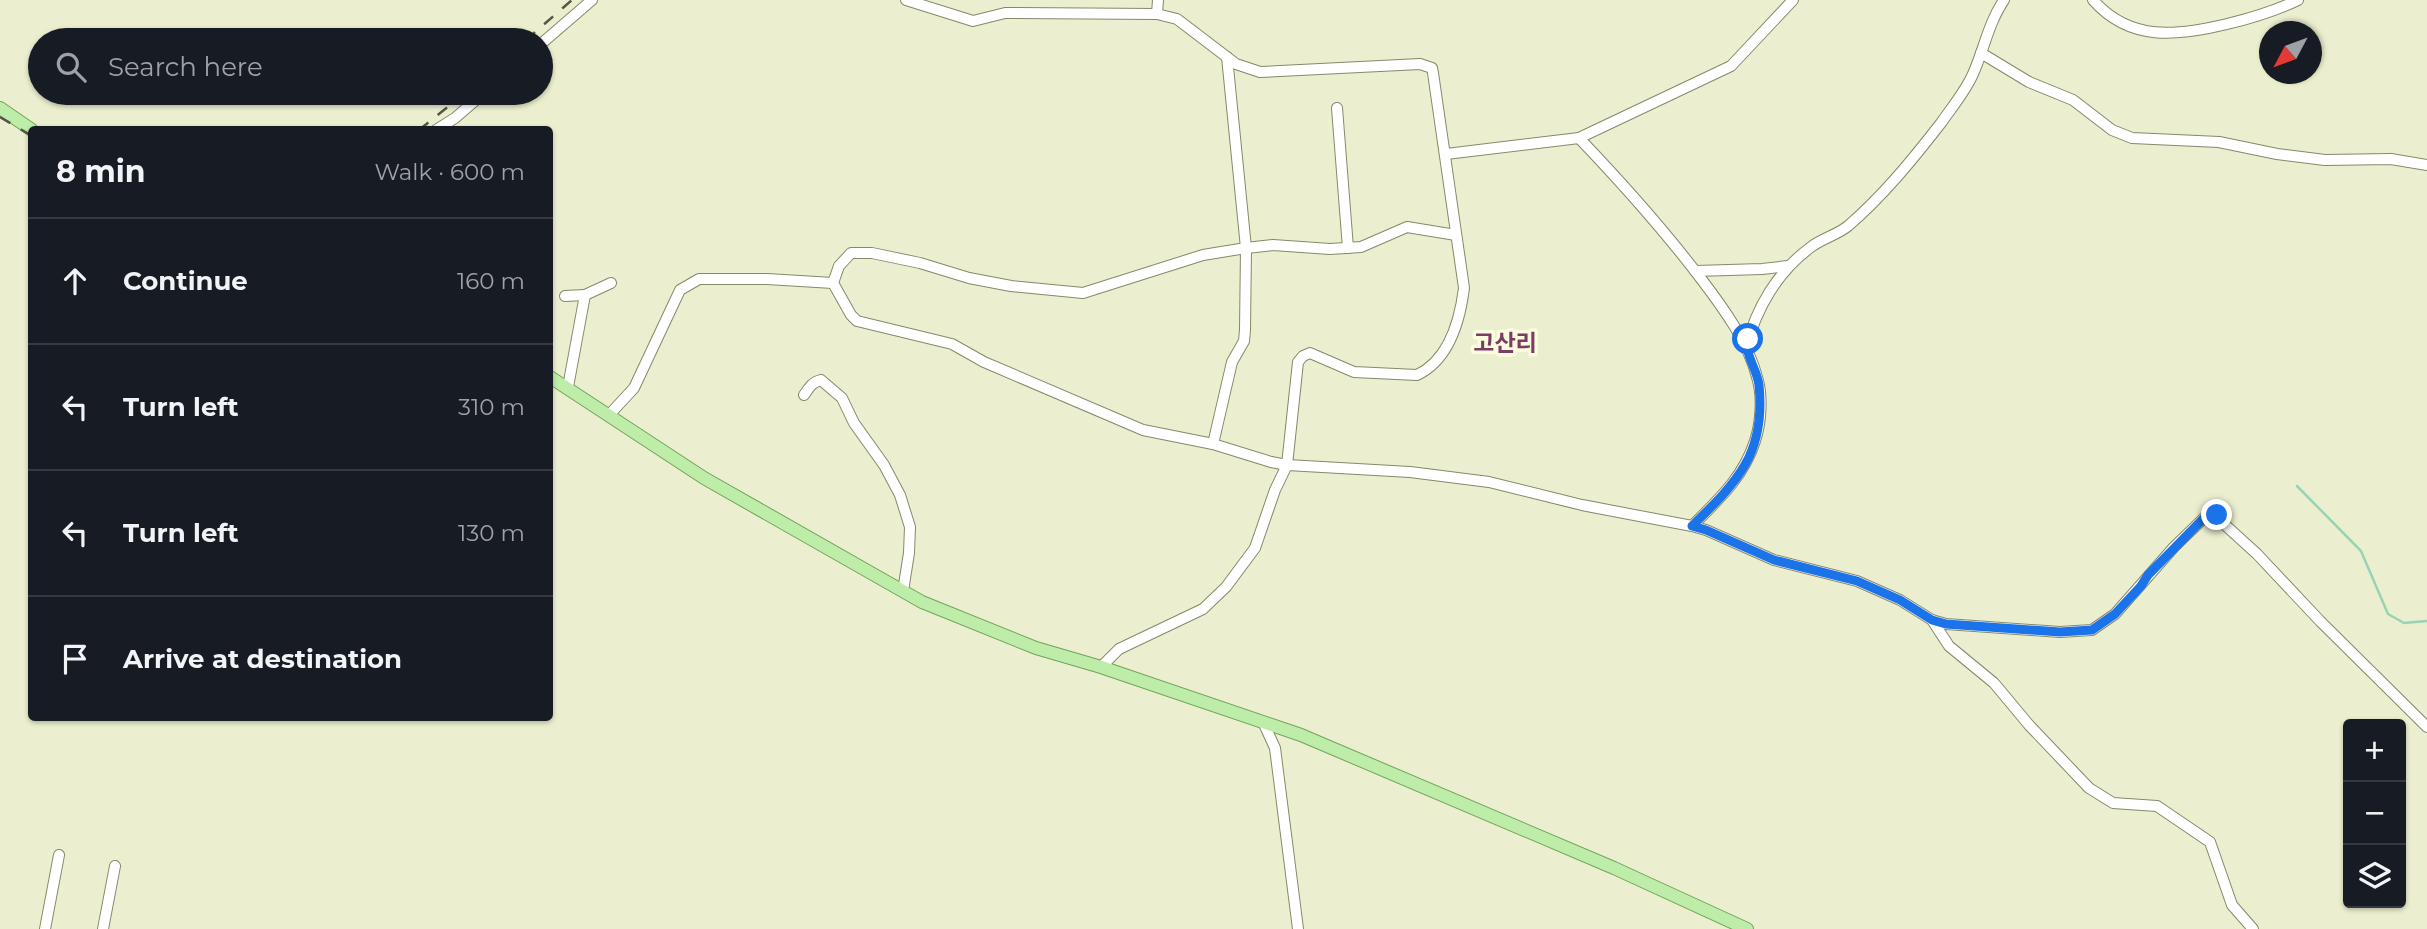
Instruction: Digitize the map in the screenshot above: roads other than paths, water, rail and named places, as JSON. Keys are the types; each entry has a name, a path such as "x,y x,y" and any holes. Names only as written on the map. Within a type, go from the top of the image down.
{"main road":[{"path":"0,108 28,127"},
{"path":"553,379 693,471 922,602 1035,648 1101,667 1301,735 1614,868 1747,929"}],"street":[{"path":"553,34 592,0"},
{"path":"906,0 973,21 1005,13 1157,14 1177,19 1236,64 1260,72 1426,65 1432,68 1464,288 1461,310 1447,348 1424,372 1417,375 1354,372 1310,353 1303,356 1298,362 1287,465 1275,491 1260,539 1226,587 1203,609 1119,649 1101,667"},
{"path":"1157,14 1158,0"},
{"path":"1446,154 1579,138 1731,66 1793,0"},
{"path":"1746,348 1759,312 1788,266 1813,245 1847,227 1886,188 1957,101 1970,80 1990,26 2004,0"},
{"path":"2093,0 2102,10 2134,29 2169,34 2263,15 2298,0"},
{"path":"1981,53 2029,82 2073,100 2112,130 2132,138 2219,142 2277,154 2325,160 2391,159 2427,165"},
{"path":"1213,444 1232,362 1244,341 1246,248 1227,57"},
{"path":"442,126 470,105"},
{"path":"1337,108 1348,247"},
{"path":"1579,138 1644,207 1714,296 1746,348 1759,381 1760,407 1755,441 1742,470 1728,491 1692,526"},
{"path":"1456,235 1407,227 1361,247 1246,248 1203,255 1083,293 1032,289 970,278 920,263 872,253 851,253 839,266 833,283 850,315 857,321 952,344 984,362 1143,430 1213,444 1287,465 1409,472 1489,482 1582,505 1692,526 1774,560 1857,581 1900,600 1932,620 1946,624 2060,632 2092,630 2115,614 2174,547 2204,518 2213,514 2257,554 2329,631 2427,727"},
{"path":"1695,271 1754,270 1788,266"},
{"path":"609,415 634,388 680,290 688,285 699,279 833,283"},
{"path":"565,296 585,295 611,283"},
{"path":"568,387 585,295"},
{"path":"804,395 809,387 821,380 842,398 855,424 884,465 900,495 909,527 909,553 903,592"},
{"path":"1932,620 1949,646 1994,683 2029,725 2089,788 2113,803 2157,806 2210,842 2232,905 2253,929"},
{"path":"1263,723 1275,748 1298,929"},
{"path":"45,929 59,855"},
{"path":"103,929 115,866"}],"waterway":[{"path":"2297,486 2361,551 2388,614 2404,623 2427,621"}],"railway":[{"path":"540,28 572,0"},
{"path":"424,126 450,105"},
{"path":"0,117 28,134"}],"district":[{"name":"고산리","path":"1505,343"}]}
